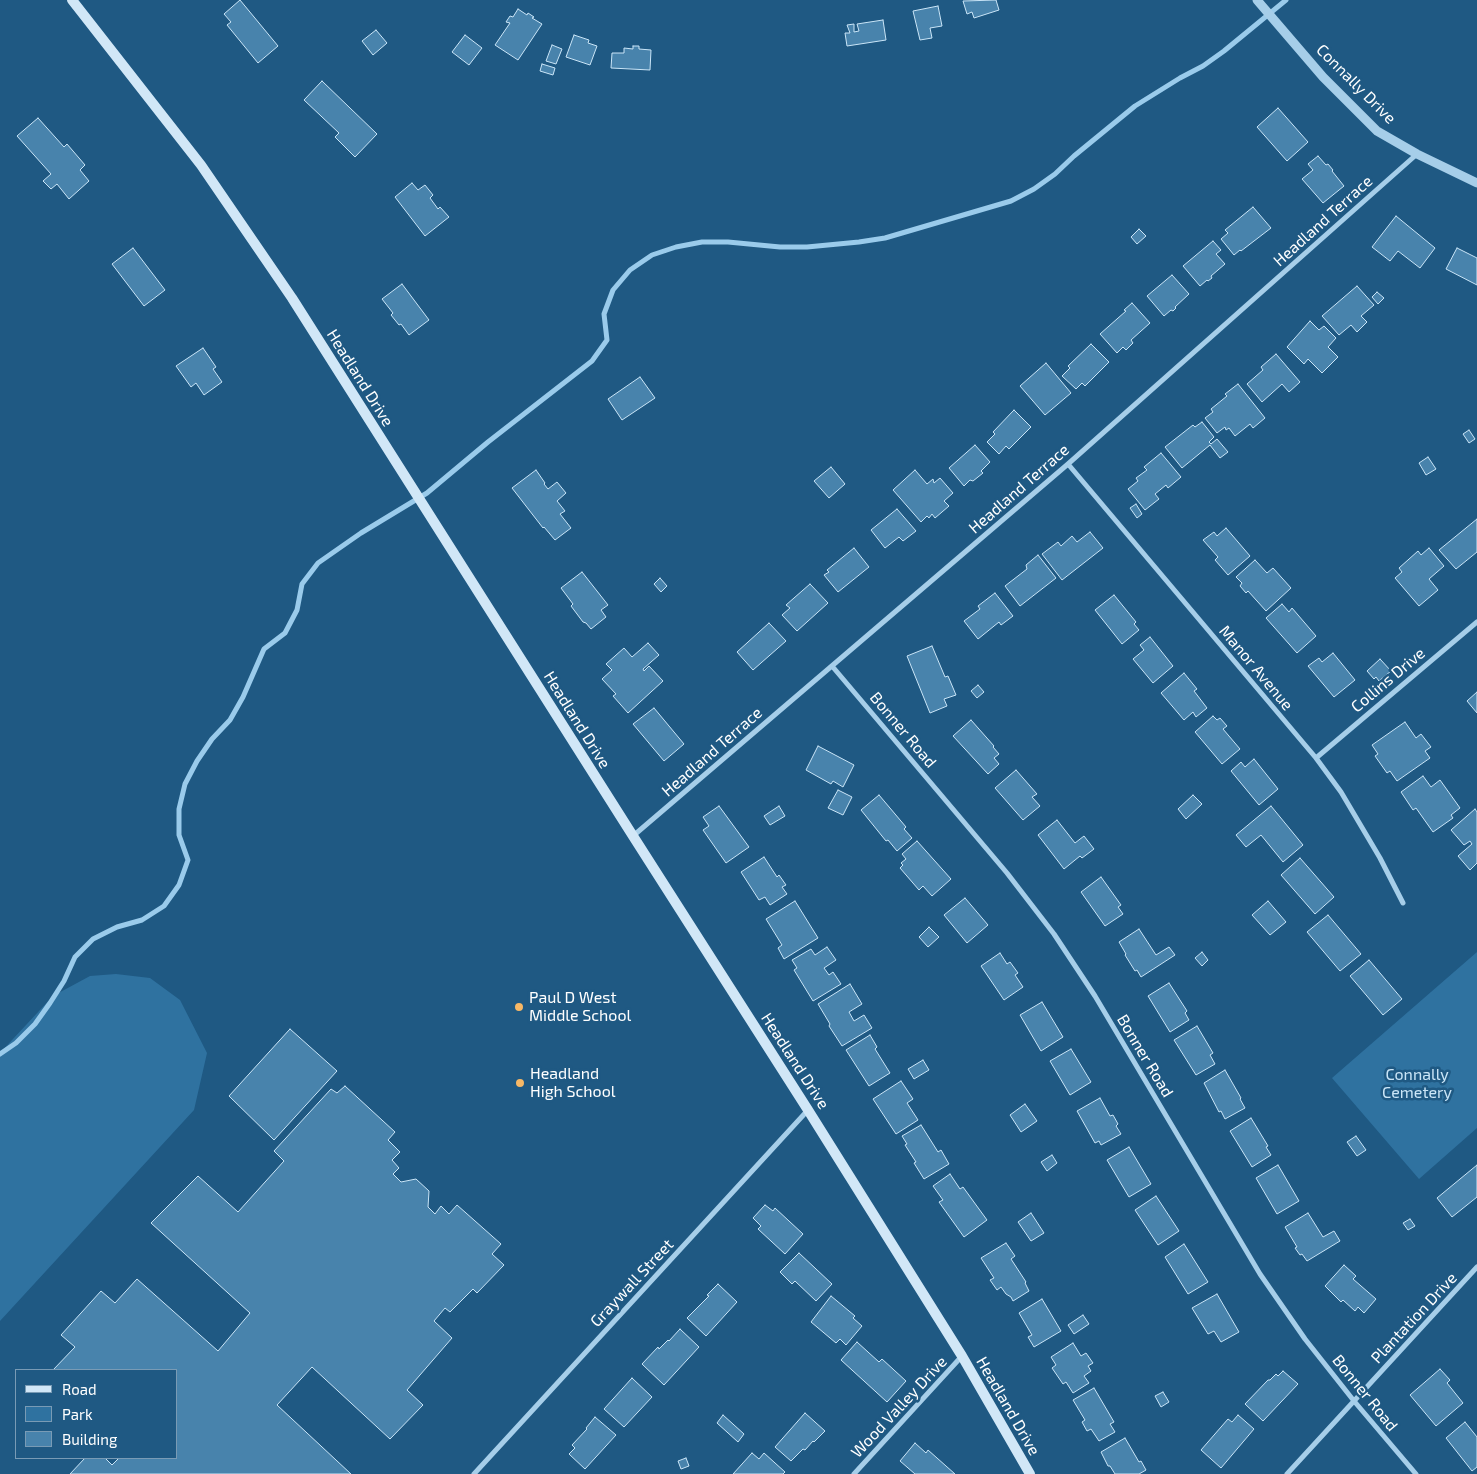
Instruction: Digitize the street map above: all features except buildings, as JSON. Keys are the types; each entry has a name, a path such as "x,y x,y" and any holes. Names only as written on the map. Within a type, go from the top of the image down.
{"main road":[{"name":"Headland Drive","path":"72,0 201,165 292,298 632,836 808,1110 962,1356 1030,1474"}],"street":[{"name":"Connally Drive","path":"1257,0 1323,77 1377,131 1417,154 1477,183"},
{"name":"Headland Terrace","path":"632,836 1068,464 1417,154"},
{"name":"Manor Avenue","path":"1068,464 1316,758 1341,792 1380,858 1403,902"},
{"name":"Collins Drive","path":"1316,758 1477,622"},
{"name":"Bonner Road","path":"832,666 1007,873 1054,934 1095,996 1260,1274 1305,1339 1354,1401 1416,1474"},
{"name":"Graywall Street","path":"474,1474 808,1110"},
{"name":"Plantation Drive","path":"1288,1474 1477,1268"},
{"name":"Wood Valley Drive","path":"854,1474 962,1356"}],"green space":[{"name":"Connally Cemetery","path":"1477,952 1477,1128 1419,1179 1332,1078"},
{"path":"116,974 150,978 180,1000 207,1053 194,1110 0,1321 0,1053 53,996 90,976"}],"waterway":[{"path":"0,1054 16,1043 35,1024 64,981 75,957 93,939 117,927 142,920 164,906 179,885 188,860 179,835 179,809 185,784 197,761 212,739 230,720 243,697 264,649 285,633 297,610 302,584 318,563 361,533 427,493 488,442 592,361 607,340 604,314 613,290 630,270 652,255 676,247 702,242 728,242 780,247 807,247 859,242 885,238 1011,201 1034,189 1055,174 1135,106 1203,66 1224,51 1286,0"}],"place":[{"name":"Paul D West Middle School","path":"519,1007"},
{"name":"Headland High School","path":"520,1083"}]}
